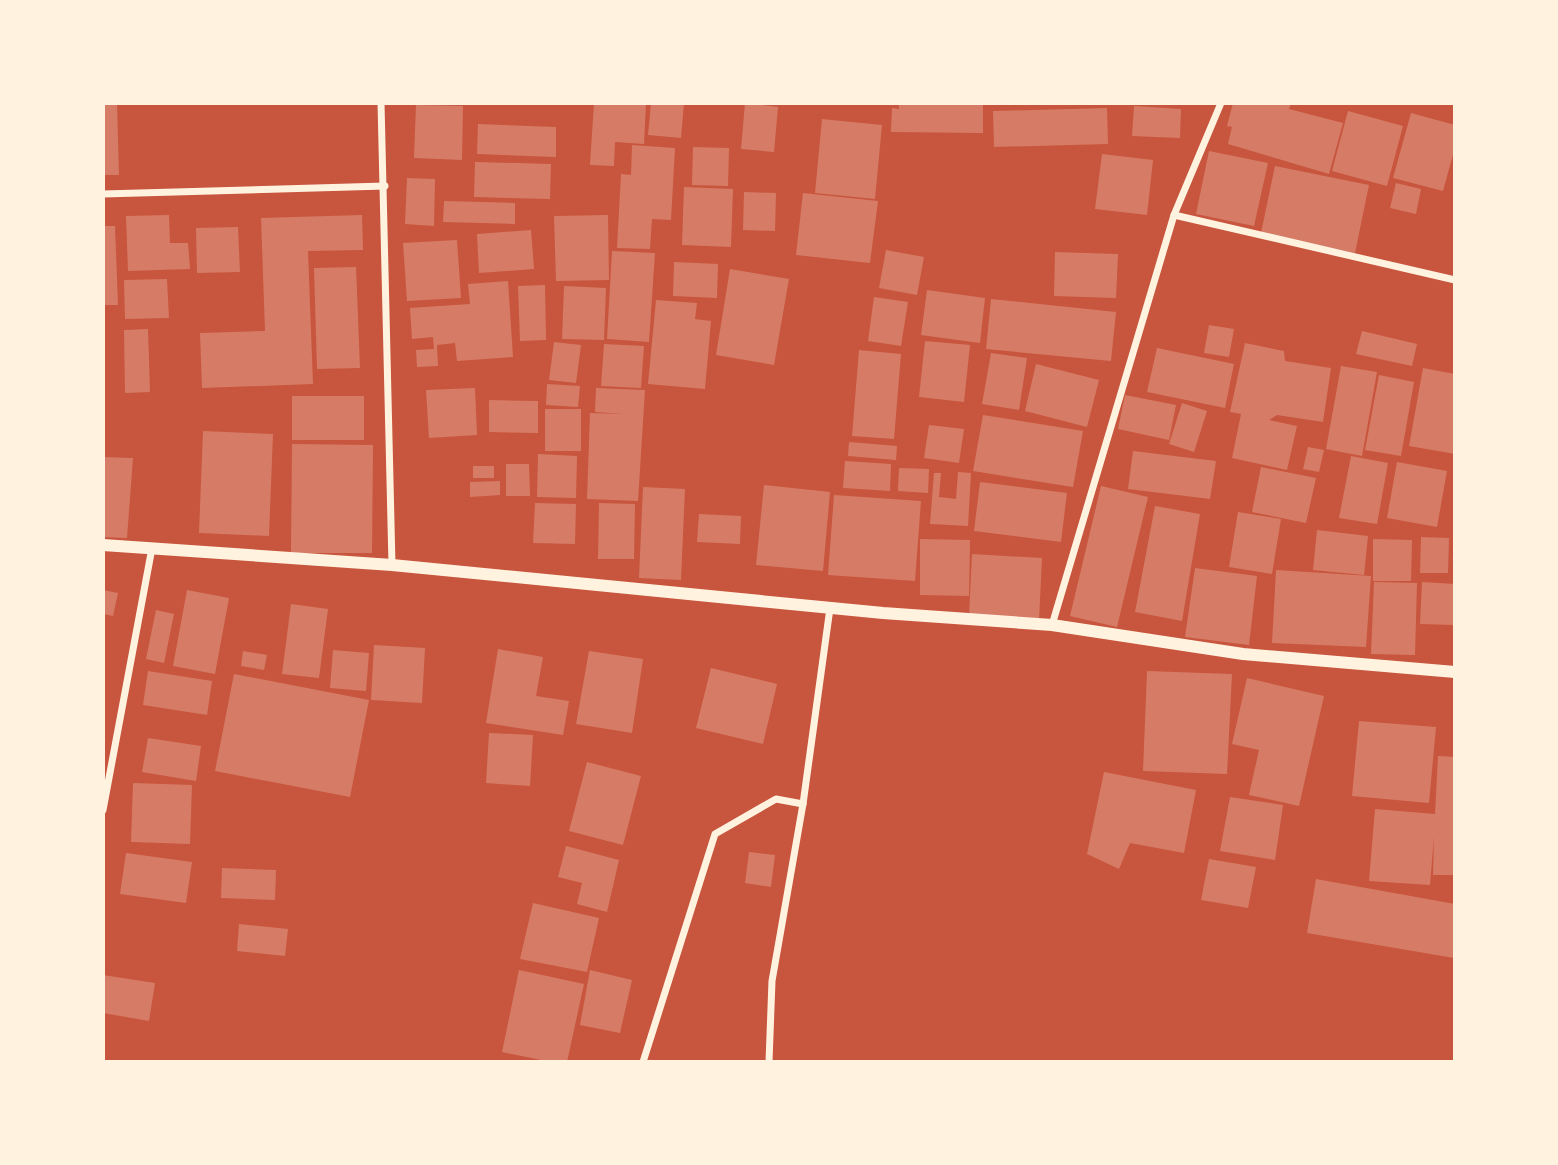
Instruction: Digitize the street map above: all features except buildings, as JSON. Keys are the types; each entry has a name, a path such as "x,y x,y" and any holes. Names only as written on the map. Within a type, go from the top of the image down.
{"street":[{"path":"381,103 392,565"},
{"path":"1052,625 1174,215 1221,103"},
{"path":"103,194 385,186"},
{"path":"1174,215 1455,280"},
{"path":"103,545 392,565 830,608 1052,625 1243,654 1455,672"},
{"path":"103,810 152,548"},
{"path":"768,1062 772,981 803,804 830,608"},
{"path":"643,1062 715,834 776,799 803,804"}]}
